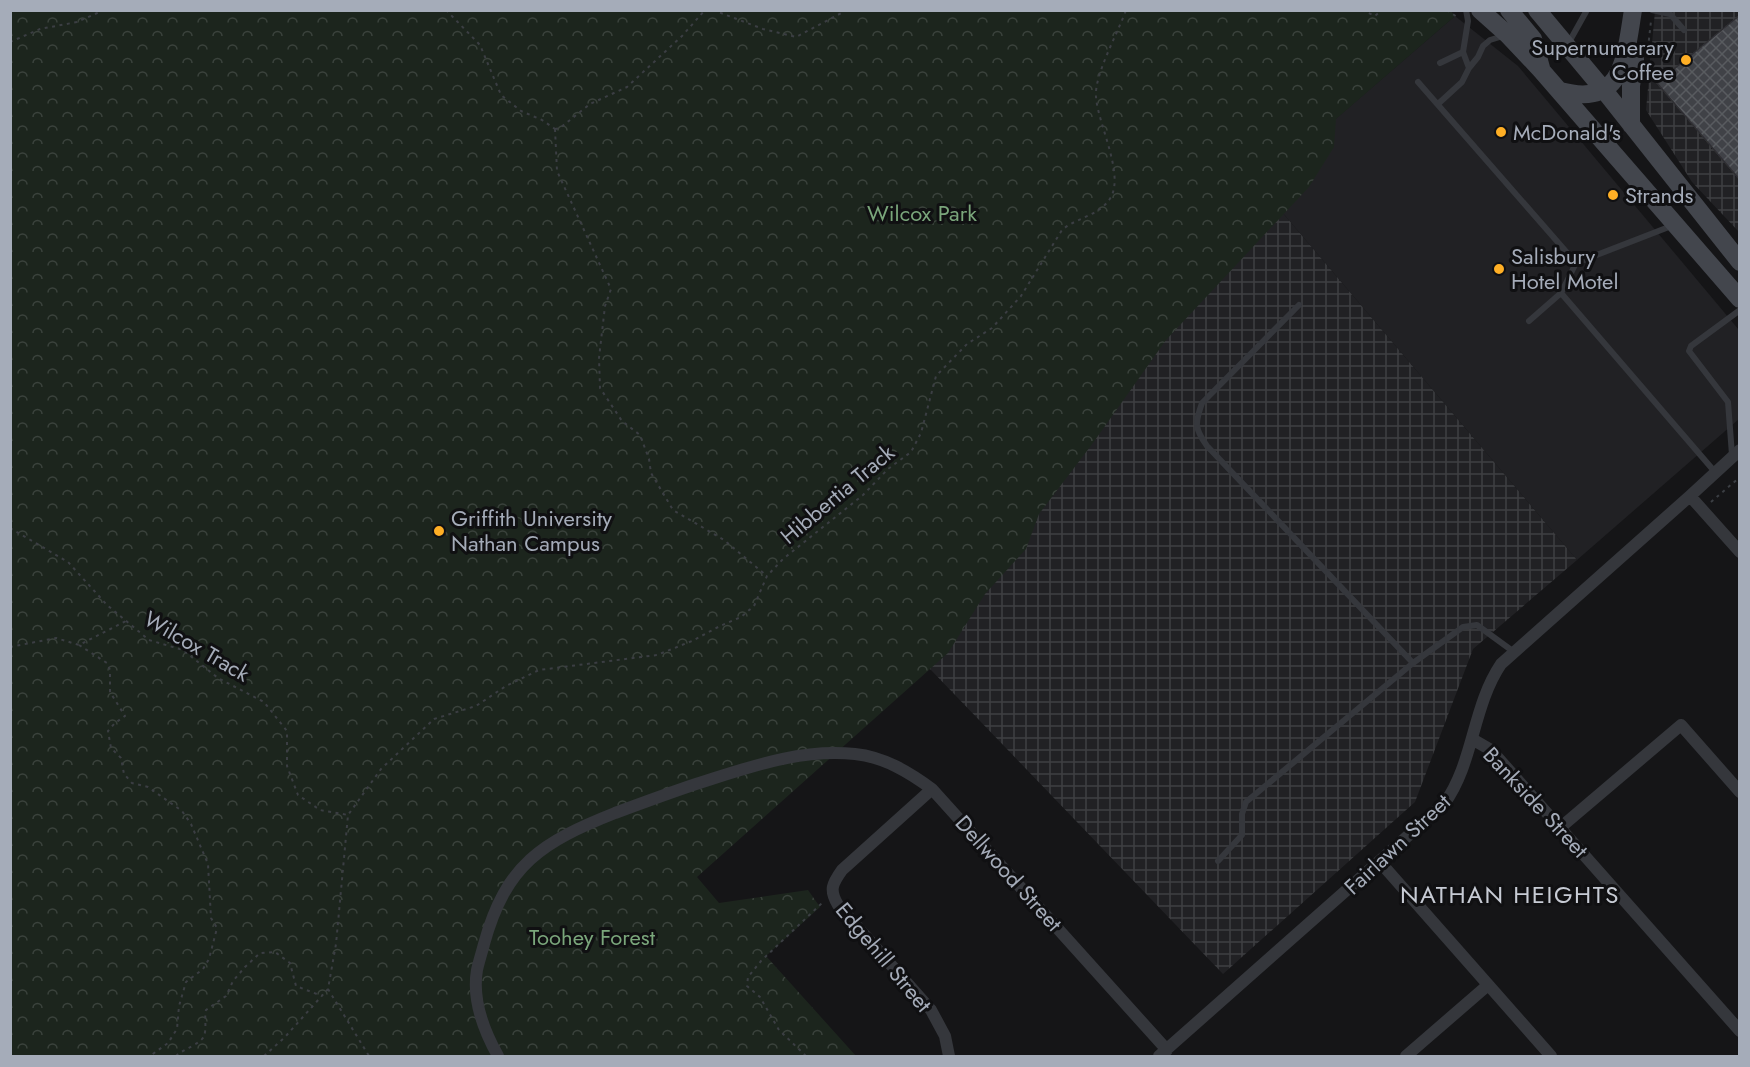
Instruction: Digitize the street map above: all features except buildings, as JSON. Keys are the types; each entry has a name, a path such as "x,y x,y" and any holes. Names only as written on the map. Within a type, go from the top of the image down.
{"main road":[{"path":"1480,10 1508,35 1560,91 1740,299"},
{"path":"1509,10 1533,39 1541,70"},
{"path":"1537,10 1603,89 1740,262"},
{"path":"1560,91 1585,96 1593,95 1619,74 1633,10"},
{"path":"1627,44 1635,59 1631,86 1631,126"}],"street":[{"name":"Fairlawn Street","path":"1163,1053 1444,804 1459,780 1493,676 1514,652 1736,453"},
{"path":"1690,496 1740,552"},
{"path":"1561,827 1681,725 1740,792"},
{"name":"Bankside Street","path":"1473,740 1491,750 1740,1031"},
{"name":"Dellwood Street","path":"498,1056 486,1035 477,1001 477,972 490,922 505,890 525,864 545,846 563,835 667,793 756,765 817,753 847,753 877,758 915,776 932,789 1163,1053"},
{"name":"Edgehill Street","path":"932,789 842,870 834,882 832,894 838,905 931,1010 940,1023 949,1056"},
{"path":"1380,862 1551,1056"},
{"path":"1406,1056 1488,985"}],"lane":[{"path":"1466,10 1468,21 1463,52 1469,68"},
{"path":"1567,45 1587,10"},
{"path":"1652,11 1670,14 1684,30"},
{"path":"1438,104 1462,82 1483,46 1490,40 1508,35"},
{"path":"1440,63 1463,52"},
{"path":"1418,82 1576,263"},
{"path":"1529,321 1561,293 1576,263 1675,225"},
{"path":"1561,293 1715,472"},
{"path":"1299,305 1202,403 1197,416 1196,431 1207,446 1413,663"},
{"path":"1736,453 1728,402 1689,351 1691,346 1740,309"},
{"path":"1218,861 1242,835 1242,814 1246,802 1413,663 1463,627 1477,625 1514,652"}],"path":[{"path":"10,42 40,29 77,22 105,10"},
{"path":"446,10 480,45 501,95 521,111 542,120 555,129 560,129 590,104 627,87 682,36 705,10"},
{"path":"713,10 763,29 796,37 847,10"},
{"name":"Hibbertia Track","path":"348,815 381,769 434,719 476,706 506,686 539,670 657,655 741,617 754,606 767,576 783,559 863,495 888,469 911,452 921,433 936,375 967,344 992,328 1021,296 1062,230 1071,222 1097,211 1111,196 1115,177 1095,96 1104,62 1126,10"},
{"path":"1362,10 1375,16 1382,10"},
{"path":"1647,52 1652,11"},
{"path":"555,129 557,171 611,289 605,306 602,327 599,358 600,388 622,421 640,435 649,459 651,473 673,510 724,540 767,576"},
{"path":"1702,510 1740,477"},
{"name":"Wilcox Track","path":"10,528 68,562 107,605 149,640 183,650 218,678 264,702 287,731 287,766 298,795 320,810 348,815"},
{"path":"79,645 126,621"},
{"path":"10,647 56,638 79,645 100,656 107,663 110,670 110,692 125,716 108,731 108,737 111,748 121,758 124,774 132,783 148,787 182,811 191,824 208,864 212,918 218,928 209,959 203,969 186,982 179,1006 177,1029 168,1043 150,1056"},
{"path":"264,1056 285,1037 328,988 336,944 348,815"},
{"path":"806,1056 779,1030 760,997 747,986 748,977 761,961 832,894"},
{"path":"176,1056 202,1039 205,1034 206,1010 226,996 233,981 260,953 275,952 290,963 296,986 322,996"},
{"path":"328,988 369,1056"}],"shaded area":[{"path":"1655,11 1739,11 1739,232 1692,182 1646,110"},
{"path":"1455,16 1518,66 1739,330 1739,419 1577,560 1259,185"},
{"path":"1259,185 1577,560 1473,649 1415,802 1223,974 931,670 832,561"}],"green space":[{"name":"Griffith University Nathan Campus","path":"1450,10 1455,16 1336,119 1334,147 1309,187 1166,340 1039,514 1026,549 985,594 948,653 697,877 719,903 808,890 820,907 766,956 856,1056 11,1056 10,11"}],"place":[{"name":"Supernumerary Coffee","path":"1686,60"},
{"name":"McDonald's","path":"1501,132"},
{"name":"Strands","path":"1613,195"},
{"name":"Salisbury Hotel Motel","path":"1499,269"},
{"name":"Griffith University Nathan Campus","path":"439,531"}],"district":[{"name":"NATHAN HEIGHTS","path":"1510,895"}],"park label":[{"name":"Wilcox Park","path":"922,213"},
{"name":"Toohey Forest","path":"592,937"}]}
